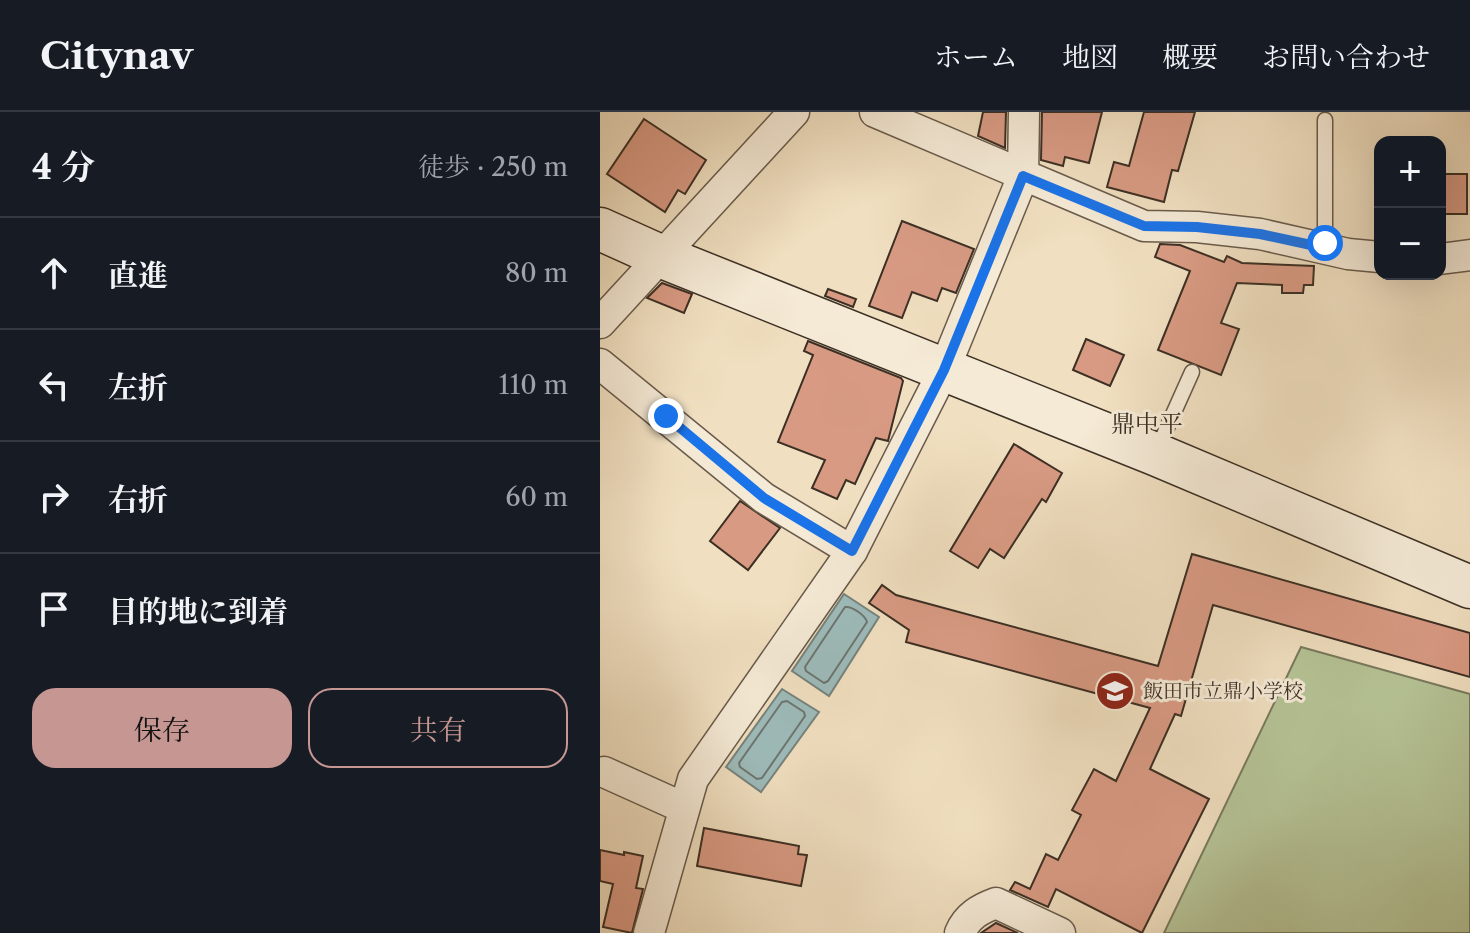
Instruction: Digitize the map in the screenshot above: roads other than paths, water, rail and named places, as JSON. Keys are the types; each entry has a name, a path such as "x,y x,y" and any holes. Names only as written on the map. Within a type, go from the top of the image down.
{"street":[{"path":"600,323 794,112"},
{"path":"875,112 1144,226 1197,227 1260,234 1348,254 1374,256"},
{"path":"649,933 693,779 852,551 944,370 1023,176 1024,112"},
{"path":"600,229 660,256 1155,454 1470,587"},
{"path":"1446,258 1470,255"},
{"path":"600,364 764,498 852,551"},
{"path":"604,772 684,808"},
{"path":"960,933 978,910 996,903 1060,933"}],"lane":[{"path":"1325,120 1325,248"},
{"path":"1155,454 1192,372"}],"water":[{"path":"844,594 879,617 829,696 792,671"},
{"path":"782,689 819,712 761,792 726,767"}],"place":[{"name":"飯田市立鼎小学校","path":"1115,691"}],"district":[{"name":"鼎中平","path":"1147,423"}]}
